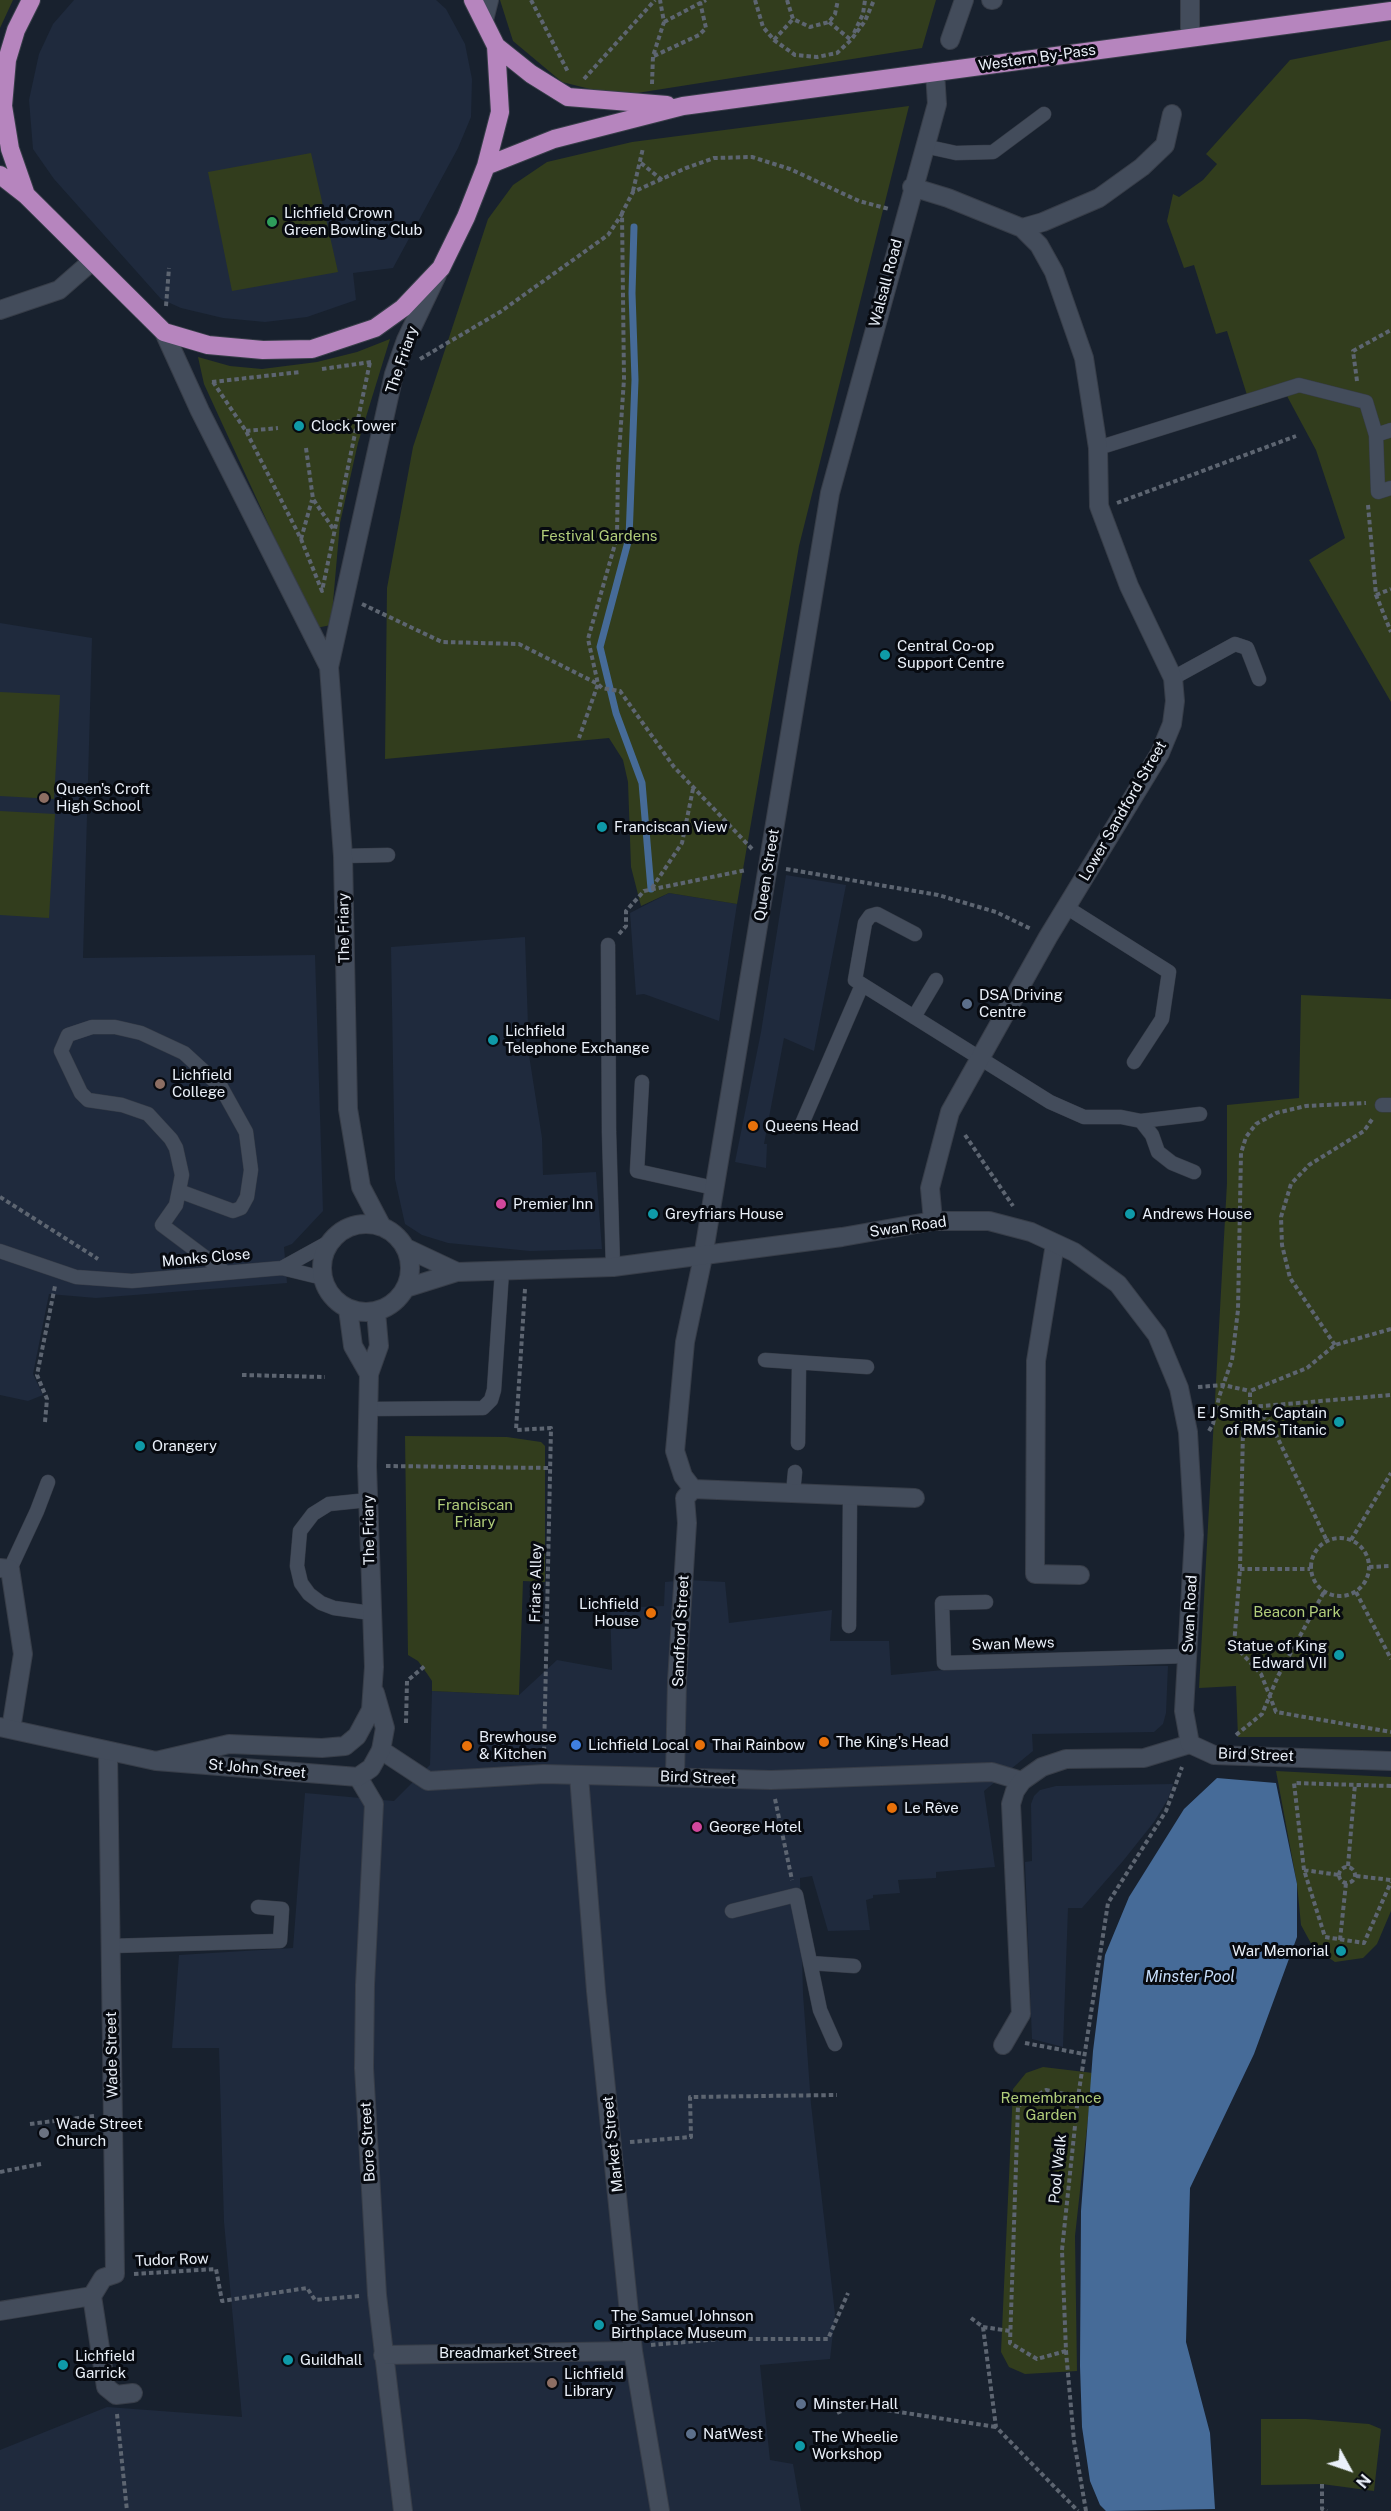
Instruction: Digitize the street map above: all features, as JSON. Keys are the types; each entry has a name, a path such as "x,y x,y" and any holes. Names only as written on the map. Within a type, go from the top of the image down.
{"highway":[{"name":"The Friary","path":"26,195 10,148 3,106 7,60 16,30 31,0"},
{"name":"The Friary","path":"0,175 26,195 164,332 208,345 263,350 312,349 375,328 403,308 441,268 466,217 486,166 500,111 496,46 473,0"},
{"name":"Western By-Pass","path":"486,166 554,139 683,106 1190,36 1391,11"},
{"name":"Western By-Pass","path":"496,46 531,74 572,92 683,106"}],"street":[{"path":"484,20 489,0"},
{"path":"950,40 964,0"},
{"path":"1190,0 1190,36"},
{"name":"Walsall Road","path":"830,494 912,187 937,104 935,72"},
{"path":"1022,228 1058,216 1099,198 1142,167 1165,145 1172,114"},
{"name":"Lower Sandford Street","path":"912,187 948,198 1022,228 1039,245 1054,272 1084,358 1098,448 1100,510 1129,586 1173,678 1175,701 1172,724 1160,753 1048,937 950,1112 930,1188 933,1221"},
{"path":"0,310 59,290 91,262"},
{"name":"The Friary","path":"382,1227 361,1187 348,1109 343,856 329,668 394,374 406,340 441,268"},
{"name":"The Friary","path":"164,332 200,411 329,668"},
{"name":"Queen Street","path":"703,1257 830,494"},
{"name":"The Friary","path":"351,1227 361,1187"},
{"name":"Swan Road","path":"406,1288 457,1272 614,1267 703,1257 933,1221 989,1221 1031,1232 1074,1252 1118,1284 1157,1335 1179,1388 1188,1432 1194,1535 1184,1712 1190,1744"},
{"path":"369,1224 382,1227 391,1231 406,1248 411,1274 406,1288 394,1303 376,1312 348,1309 329,1292 323,1278 326,1251 331,1241 351,1227 369,1224"},
{"path":"1055,1244 1036,1361 1035,1574 1080,1575"},
{"name":"Swan Road","path":"406,1248 457,1272"},
{"path":"703,1257 685,1342 675,1451 683,1476 693,1489 915,1498"},
{"name":"The Friary","path":"348,1309 353,1346 369,1374"},
{"name":"The Friary","path":"352,1742 370,1710 373,1685 367,1466 369,1374 379,1346 376,1312"},
{"name":"Sandford Street","path":"675,1776 677,1681 687,1523 685,1498 693,1489"},
{"path":"5,1569 23,1654 5,1728"},
{"name":"The Friary","path":"373,1685 385,1728 381,1750"},
{"name":"St John Street","path":"5,1728 156,1761 358,1777"},
{"name":"St John Street","path":"156,1761 229,1744 322,1748 345,1746 352,1742"},
{"path":"1004,2042 1021,2014 1011,1804 1014,1791 1022,1781 1042,1767 1066,1759 1144,1758 1190,1744"},
{"name":"Bird Street","path":"1190,1744 1214,1755 1391,1761"},
{"path":"358,1777 371,1768 381,1750"},
{"name":"Bird Street","path":"381,1750 428,1781 544,1774 771,1780 992,1772 1022,1781"},
{"name":"Wade Street","path":"108,1751 115,2274"},
{"name":"Market Street","path":"579,1776 596,1991 633,2349 660,2511"},
{"name":"Bore Street","path":"358,1777 374,1804 365,1985 364,2068 377,2295 403,2511"},
{"path":"115,2274 103,2278 92,2296 106,2386 124,2394"},
{"path":"0,2311 92,2296"},
{"name":"Breadmarket Street","path":"383,2355 633,2349"}],"lane":[{"path":"924,146 956,153 993,152 1007,144 1044,114"},
{"path":"1098,448 1299,385 1366,402 1376,435 1378,492 1391,488"},
{"path":"1376,435 1391,430"},
{"path":"1173,678 1235,644 1247,648 1259,679"},
{"path":"343,856 388,855"},
{"path":"1066,907 1169,972 1162,1019 1134,1062"},
{"path":"915,934 877,914 870,916 865,922 855,980 1050,1102 1084,1117 1121,1117 1140,1121 1200,1114"},
{"path":"608,945 609,1132 614,1267"},
{"path":"914,1017 936,980"},
{"path":"801,1126 862,985"},
{"path":"179,1191 233,1211 241,1208 247,1197 250,1170 248,1142 233,1106 221,1087 184,1053 141,1033 115,1027 103,1027 75,1031 68,1035 61,1051 81,1093 88,1100 122,1105 147,1114 171,1139 180,1162 182,1175 176,1205 162,1225 226,1273"},
{"path":"642,1082 637,1172 714,1188"},
{"path":"1140,1121 1152,1135 1158,1152 1173,1163 1194,1172"},
{"path":"282,1268 331,1241"},
{"name":"Monks Close","path":"0,1251 76,1277 132,1281 282,1268"},
{"path":"282,1268 323,1278"},
{"path":"369,1409 483,1408 491,1400 494,1390 502,1271"},
{"path":"765,1360 867,1367"},
{"path":"798,1443 800,1364"},
{"path":"793,1493 795,1472"},
{"path":"5,1569 38,1511 48,1482"},
{"path":"849,1626 850,1495"},
{"path":"368,1500 329,1504 313,1514 300,1531 297,1566 301,1583 321,1603 334,1608 371,1613"},
{"name":"Swan Mews","path":"986,1602 942,1603 944,1663 1188,1656"},
{"path":"732,1911 796,1895 820,2010 836,2044"},
{"path":"111,1946 280,1941 282,1909 258,1907"},
{"path":"810,1963 854,1966"}],"path":[{"path":"531,0 572,92 655,0"},
{"path":"652,92 653,56 663,22 660,0"},
{"path":"663,22 706,0"},
{"path":"755,0 764,27 774,40 795,55 817,57 837,53 851,40 865,21 874,0"},
{"path":"787,0 788,11 793,19 810,27 829,22 835,14 838,0"},
{"path":"851,40 863,14 865,0"},
{"path":"653,56 699,35 706,28 700,2"},
{"path":"774,40 793,19"},
{"path":"829,22 851,40"},
{"path":"394,374 500,312 608,235 633,192 643,148"},
{"path":"633,192 714,158 752,157 790,169 859,201 905,213"},
{"path":"641,163 662,180"},
{"path":"579,738 598,684 588,639 617,537 618,469 624,379 622,213"},
{"path":"164,332 169,268"},
{"path":"300,610 322,591 370,362"},
{"path":"213,382 246,431 301,539 322,591"},
{"path":"321,423 359,420"},
{"path":"246,431 278,428"},
{"path":"1100,510 1296,436"},
{"path":"301,539 313,499 306,448"},
{"path":"313,499 335,531"},
{"path":"1391,589 1376,595 1391,633"},
{"path":"322,591 344,598"},
{"path":"362,605 442,642 519,644 602,688 620,691 674,767 769,866"},
{"path":"651,889 682,843 693,788"},
{"path":"608,945 627,926 626,911 644,891 769,866 938,895 996,912 1048,937"},
{"path":"1335,1345 1290,1278 1282,1245 1281,1217 1291,1184 1309,1165 1364,1131 1387,1105"},
{"path":"1208,1433 1213,1424 1232,1360 1238,1310 1241,1153 1246,1137 1256,1124 1276,1113 1306,1106 1387,1105"},
{"path":"950,1112 1031,1232"},
{"path":"0,1197 104,1263"},
{"name":"Friars Alley","path":"526,1270 516,1430 551,1428 544,1774"},
{"path":"45,1422 47,1399 37,1375 58,1271"},
{"path":"1179,1388 1223,1385 1250,1390 1307,1368 1335,1345 1391,1329"},
{"path":"242,1375 325,1377"},
{"path":"1250,1390 1250,1407 1243,1431 1240,1569 1233,1645 1261,1674 1276,1712 1391,1732"},
{"path":"1250,1407 1391,1395"},
{"path":"1250,1407 1270,1422 1327,1540"},
{"path":"367,1466 551,1468"},
{"path":"1351,1540 1391,1473"},
{"path":"1335,1538 1351,1540 1365,1551 1369,1567 1368,1577 1356,1592 1340,1597 1324,1592 1312,1578 1310,1569 1314,1552 1327,1540 1335,1538"},
{"path":"1369,1567 1391,1566"},
{"path":"1240,1569 1310,1569"},
{"path":"1214,1755 1262,1714 1324,1592"},
{"path":"1356,1592 1391,1659"},
{"path":"405,1766 407,1681 426,1665"},
{"name":"Pool Walk","path":"1086,2511 1074,2441 1066,2351 1062,2250 1078,2097 1108,1903 1166,1811 1190,1744"},
{"path":"1324,1778 1358,1784"},
{"path":"771,1780 796,1895"},
{"path":"1356,1876 1391,1881 1364,1943 1325,1937 1304,1870 1294,1783 1391,1786"},
{"path":"1348,1866 1358,1784"},
{"path":"1339,1875 1342,1868 1348,1866"},
{"path":"1348,1866 1354,1870 1356,1876"},
{"path":"1304,1870 1339,1875 1346,1883 1340,1940"},
{"path":"1346,1883 1351,1882 1356,1876"},
{"path":"1004,2042 1084,2054"},
{"path":"1066,2351 1037,2359 1010,2343 1018,2106 1046,2090 1078,2097"},
{"path":"613,2143 691,2137 690,2097 837,2095"},
{"path":"30,2124 112,2114"},
{"path":"0,2172 41,2164"},
{"name":"Tudor Row","path":"115,2274 216,2269 222,2301 307,2288 315,2300 377,2295"},
{"path":"633,2349 720,2339 828,2338 848,2293"},
{"path":"971,2318 983,2327 1010,2331"},
{"path":"983,2327 996,2427"},
{"path":"124,2394 127,2511"},
{"path":"837,2413 845,2412 854,2405 996,2427 1078,2511"},
{"path":"1322,2484 1322,2509 1327,2511"}],"shaded area":[{"path":"74,0 436,0 446,9 465,44 472,79 471,117 458,148 393,268 353,273 356,300 307,317 265,322 223,318 181,308 161,299 54,179 33,149 29,100 39,54 53,24"},
{"name":"Lichfield College","path":"0,623 92,638 83,958 315,955 323,1211 292,1244 284,1247 287,1283 96,1298 49,1294 33,1374 43,1395 28,1401 0,1395"},
{"path":"786,875 846,885 814,1051 784,1038 764,1144 767,1144 766,1168 735,1162 761,1032"},
{"path":"669,893 737,904 719,1021 644,994 636,995 630,913"},
{"path":"525,937 529,1055 542,1138 543,1175 596,1172 602,1249 530,1251 448,1243 422,1235 405,1224 395,1179 391,947"},
{"path":"688,1580 725,1582 729,1623 832,1610 830,1641 889,1641 891,1675 985,1666 1168,1666 1166,1713 1163,1724 1154,1732 1032,1734 1033,1751 984,1791 995,1867 936,1872 936,1878 898,1880 900,1893 873,1895 873,1898 866,1900 870,1930 828,1931 812,1876 800,1878 803,1994 811,2104 835,2314 830,2359 760,2365 770,2460 793,2464 801,2511 0,2511 0,2450 107,2407 242,2417 224,2222 219,2048 172,2048 179,1955 293,1948 305,1793 394,1801 430,1765 432,1691 519,1695 557,1660 612,1670 610,1608 664,1606 665,1582"},
{"path":"1173,1784 1168,1799 1154,1822 1123,1861 1082,1908 1068,1908 1063,2047 1032,2039 1025,1862 1032,1861 1031,1804 1034,1796 1040,1790 1056,1786"}],"green space":[{"path":"0,0 13,0 0,28"},
{"path":"500,0 936,0 922,48 618,96 562,82 513,41"},
{"path":"1391,40 1391,702 1309,560 1345,538 1316,450 1287,396 1251,408 1227,331 1216,334 1194,265 1184,268 1167,221 1173,194 1179,197 1203,180 1217,164 1206,154 1290,60"},
{"name":"Festival Gardens","path":"909,106 799,546 737,904 669,893 641,906 631,867 628,782 623,760 609,738 385,759 387,588 413,447 488,219 513,185 547,162 632,142"},
{"name":"Lichfield Crown Green Bowling Club","path":"311,153 338,272 232,291 208,172"},
{"path":"390,339 358,443 340,523 331,625 316,628 204,384 198,357 230,366 262,369 317,362 357,352"},
{"path":"0,692 60,695 54,799 0,796"},
{"path":"0,811 55,814 49,918 0,915"},
{"name":"Beacon Park","path":"1301,995 1391,999 1391,1737 1238,1737 1236,1686 1199,1688 1227,1183 1227,1105 1299,1098"},
{"name":"Franciscan Friary","path":"405,1436 507,1437 541,1442 545,1446 545,1582 523,1581 519,1695 432,1691 432,1681 418,1661 408,1655"},
{"path":"1276,1771 1391,1777 1391,1911 1377,1944 1363,1958 1335,1962 1313,1947 1301,1925 1297,1884"},
{"name":"Remembrance Garden","path":"1043,2067 1093,2073 1075,2236 1077,2371 1025,2374 1009,2367 1001,2352 1013,2089 1026,2073"},
{"path":"1261,2419 1306,2419 1369,2424 1381,2429 1374,2491 1322,2484 1261,2485"}],"water":[{"name":"Minster Pool","path":"1217,1778 1276,1783 1297,1884 1297,1937 1254,2054 1190,2188 1186,2342 1210,2433 1215,2509 1106,2511 1100,2505 1090,2481 1082,2427 1080,2366 1081,2211 1093,2051 1105,1955 1129,1897 1184,1809"}],"waterway":[{"path":"634,227 632,293 635,380 629,538 600,647 616,713 642,783 651,889"}],"place":[{"name":"Lichfield Crown Green Bowling Club","path":"272,222"},
{"name":"Clock Tower","path":"299,426"},
{"name":"Central Co-op Support Centre","path":"885,655"},
{"name":"Queen's Croft High School","path":"44,798"},
{"name":"Franciscan View","path":"602,827"},
{"name":"DSA Driving Centre","path":"967,1004"},
{"name":"Lichfield Telephone Exchange","path":"493,1040"},
{"name":"Lichfield College","path":"160,1084"},
{"name":"Queens Head","path":"753,1126"},
{"name":"Premier Inn","path":"501,1204"},
{"name":"Greyfriars House","path":"653,1214"},
{"name":"Andrews House","path":"1130,1214"},
{"name":"E J Smith - Captain of RMS Titanic","path":"1339,1422"},
{"name":"Orangery","path":"140,1446"},
{"name":"Lichfield House","path":"651,1613"},
{"name":"Statue of King Edward VII","path":"1339,1655"},
{"name":"The King's Head","path":"824,1742"},
{"name":"Lichfield Local","path":"576,1745"},
{"name":"Thai Rainbow","path":"700,1745"},
{"name":"Brewhouse & Kitchen","path":"467,1746"},
{"name":"Le Rêve","path":"892,1808"},
{"name":"George Hotel","path":"697,1827"},
{"name":"War Memorial","path":"1341,1951"},
{"name":"Wade Street Church","path":"44,2133"},
{"name":"The Samuel Johnson Birthplace Museum","path":"599,2325"},
{"name":"Guildhall","path":"288,2360"},
{"name":"Lichfield Garrick","path":"63,2365"},
{"name":"Lichfield Library","path":"552,2383"},
{"name":"Minster Hall","path":"801,2404"},
{"name":"NatWest","path":"691,2434"},
{"name":"The Wheelie Workshop","path":"800,2446"}]}
